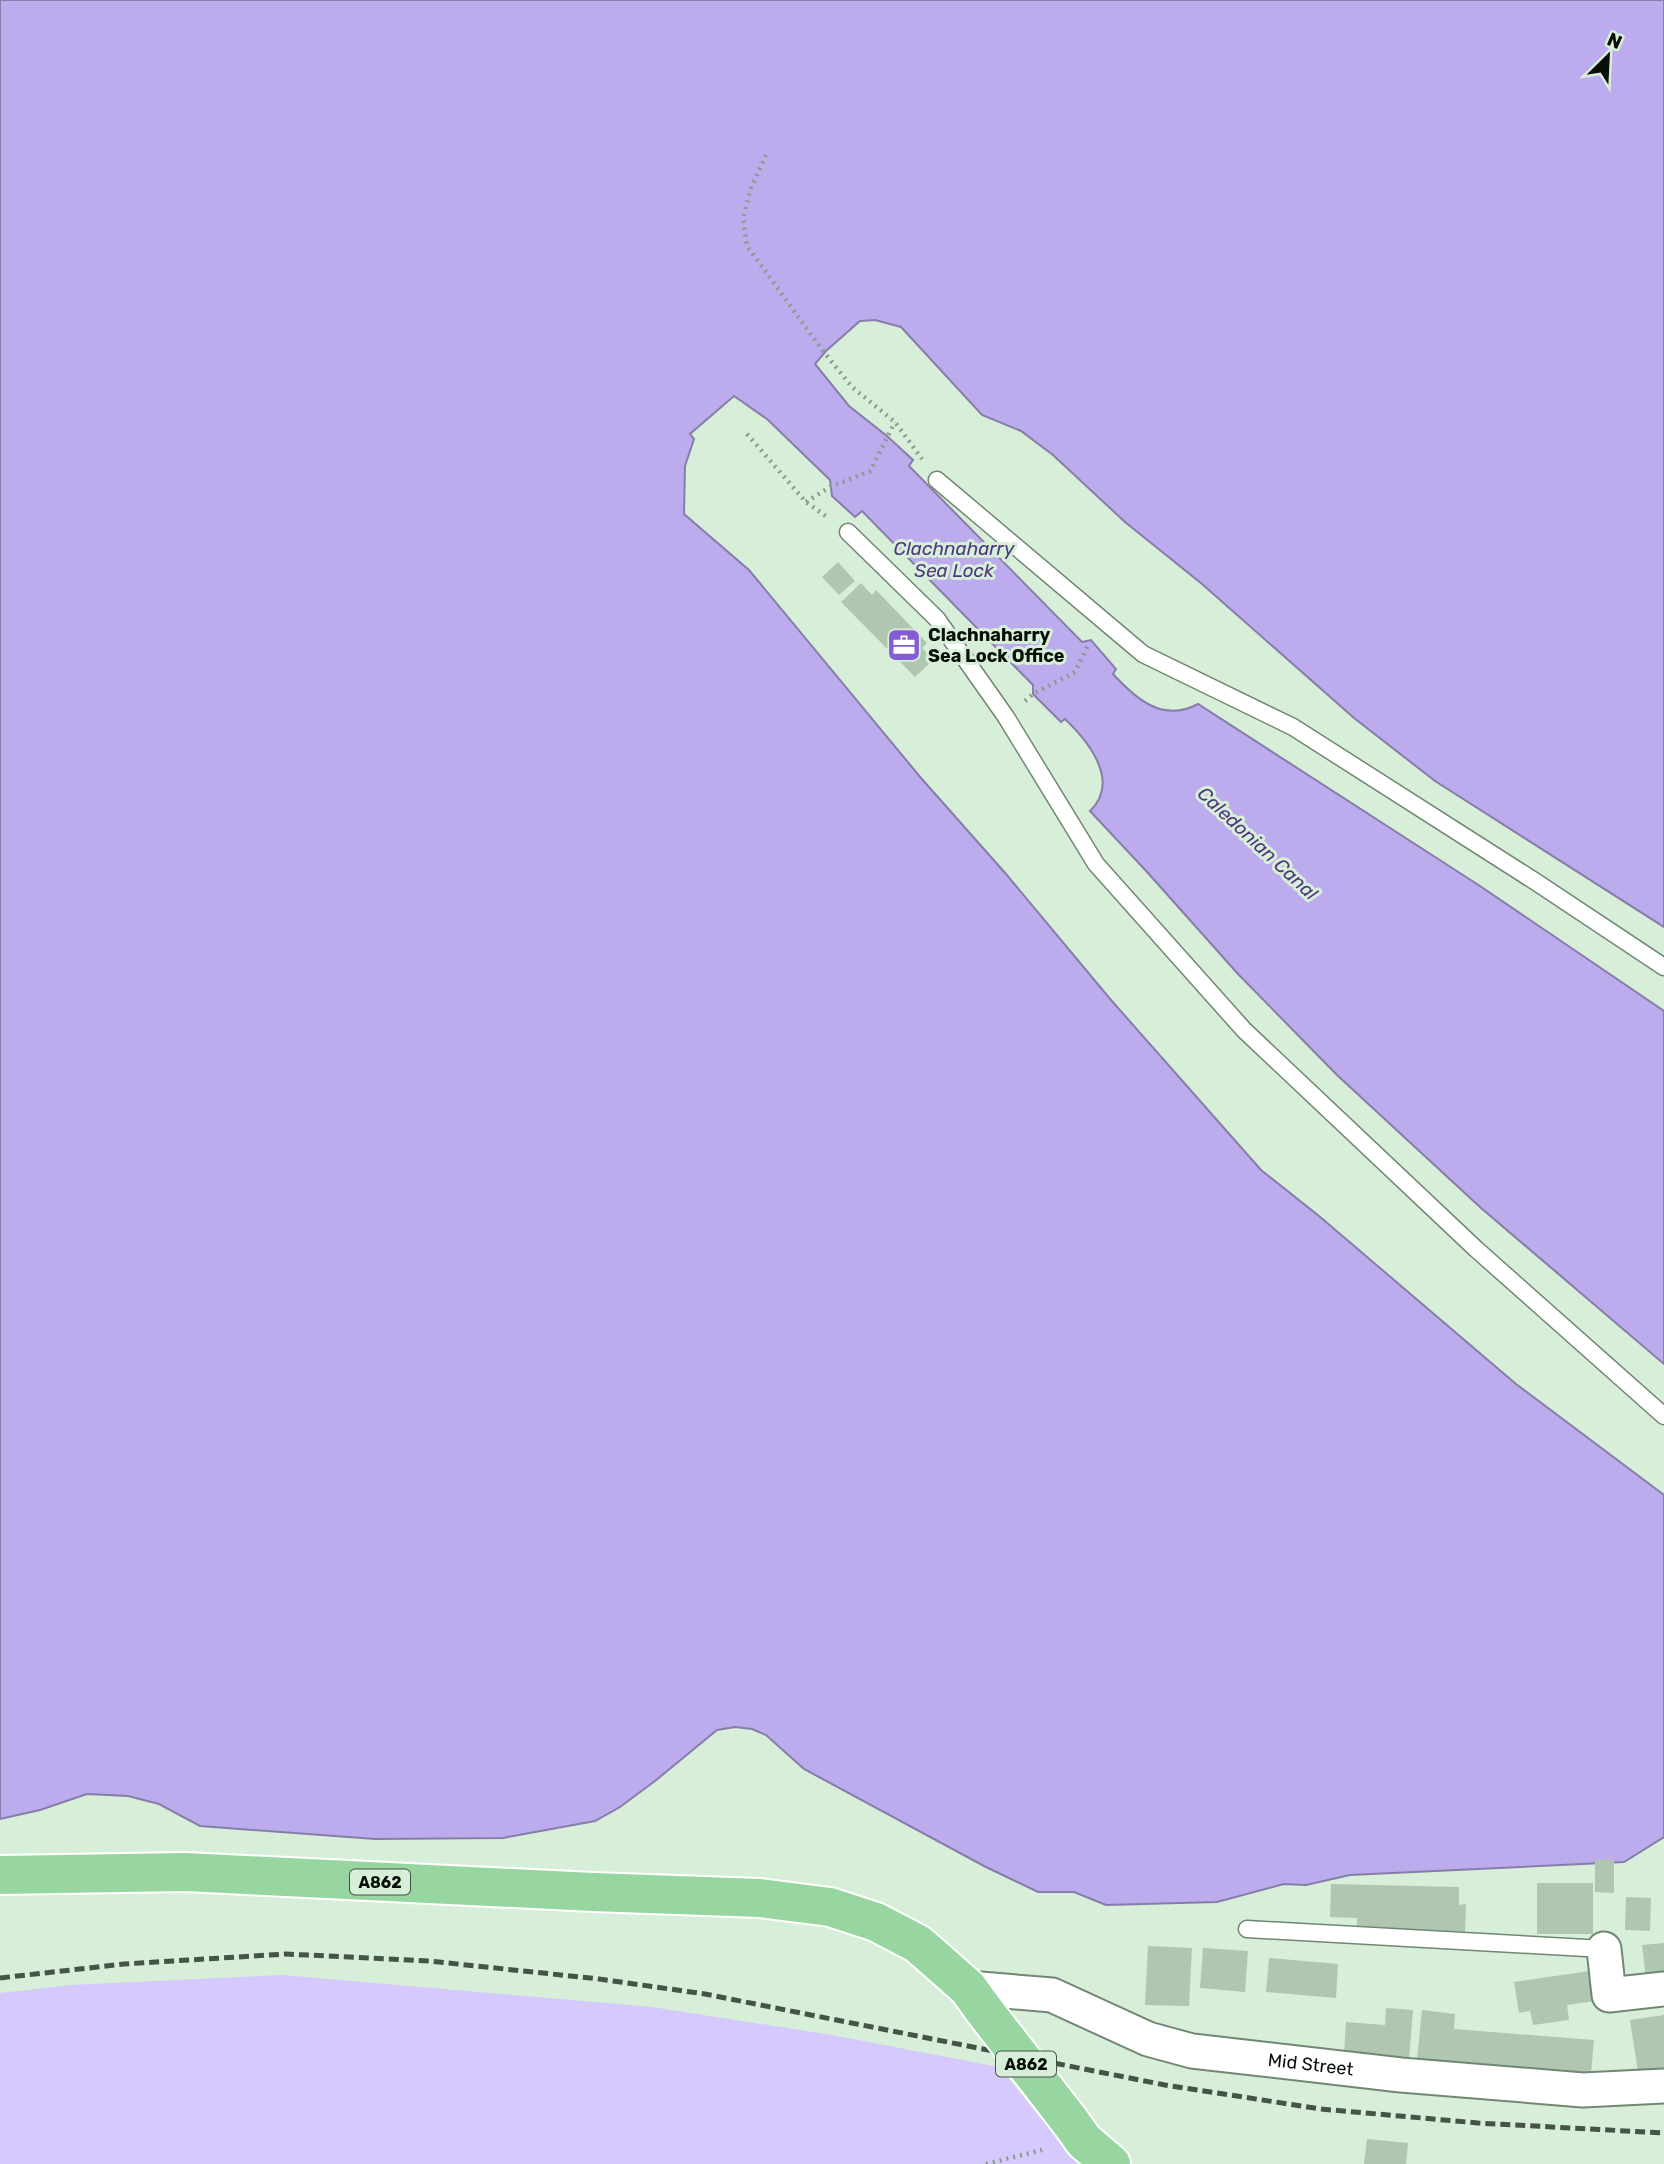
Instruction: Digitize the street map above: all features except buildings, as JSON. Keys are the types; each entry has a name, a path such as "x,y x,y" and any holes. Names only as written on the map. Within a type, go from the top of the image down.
{"main road":[{"name":"A862","path":"0,1875 185,1872 760,1898 831,1908 876,1922 918,1944 976,1999 1088,2141"}],"street":[{"path":"1604,1949 1609,1995 1664,1989"},
{"name":"Mid Street","path":"976,1999 1052,1995 1148,2039 1192,2051 1401,2075 1583,2090 1664,2086"}],"lane":[{"path":"937,480 1143,654 1293,727 1664,967"},
{"path":"848,532 937,619 1006,717 1096,864 1244,1030 1476,1249 1664,1416"},
{"path":"1247,1929 1604,1949"}],"path":[{"path":"766,155 751,188 743,218 747,246 852,387 895,422 937,480"},
{"path":"806,502 830,487 870,471 895,422"},
{"path":"747,434 806,502 848,532"},
{"path":"1006,717 1033,694 1075,672 1103,620"},
{"path":"986,2164 1088,2141"}],"shaded area":[{"path":"282,1975 652,2007 832,2035 999,2067 1055,2136 1082,2164 0,2164 0,1993 71,1985"}],"water":[{"path":"0,0 1664,0 1664,927 1435,781 1354,718 1202,584 1125,522 1053,455 1021,431 982,415 901,327 875,320 860,321 815,364 849,406 913,460 909,466 1082,642 1091,640 1116,669 1113,674 1131,692 1151,706 1173,711 1198,704 1480,886 1664,1011 1664,1364 1481,1208 1337,1075 1238,974 1090,811 1099,799 1102,775 1098,762 1083,738 1065,719 1061,722 1033,694 1033,685 862,511 855,517 832,496 830,480 767,419 734,396 690,434 694,439 685,466 684,514 749,570 921,778 1261,1170 1516,1384 1664,1495 1664,1837 1624,1862 1350,1875 1306,1885 1284,1884 1217,1902 1106,1905 1074,1892 1038,1892 984,1866 804,1769 766,1735 752,1729 735,1727 717,1730 655,1781 620,1807 595,1821 503,1838 375,1839 200,1826 159,1804 128,1796 87,1794 40,1810 0,1819"}],"railway":[{"path":"0,1978 124,1964 286,1954 429,1961 599,1979 705,1994 1165,2085 1321,2109 1478,2123 1664,2133"}],"place":[{"name":"Clachnaharry Sea Lock Office","path":"904,645"}],"water label":[{"name":"Clachnaharry Sea Lock","path":"954,559"},
{"name":"Caledonian Canal","path":"1258,843"}]}
